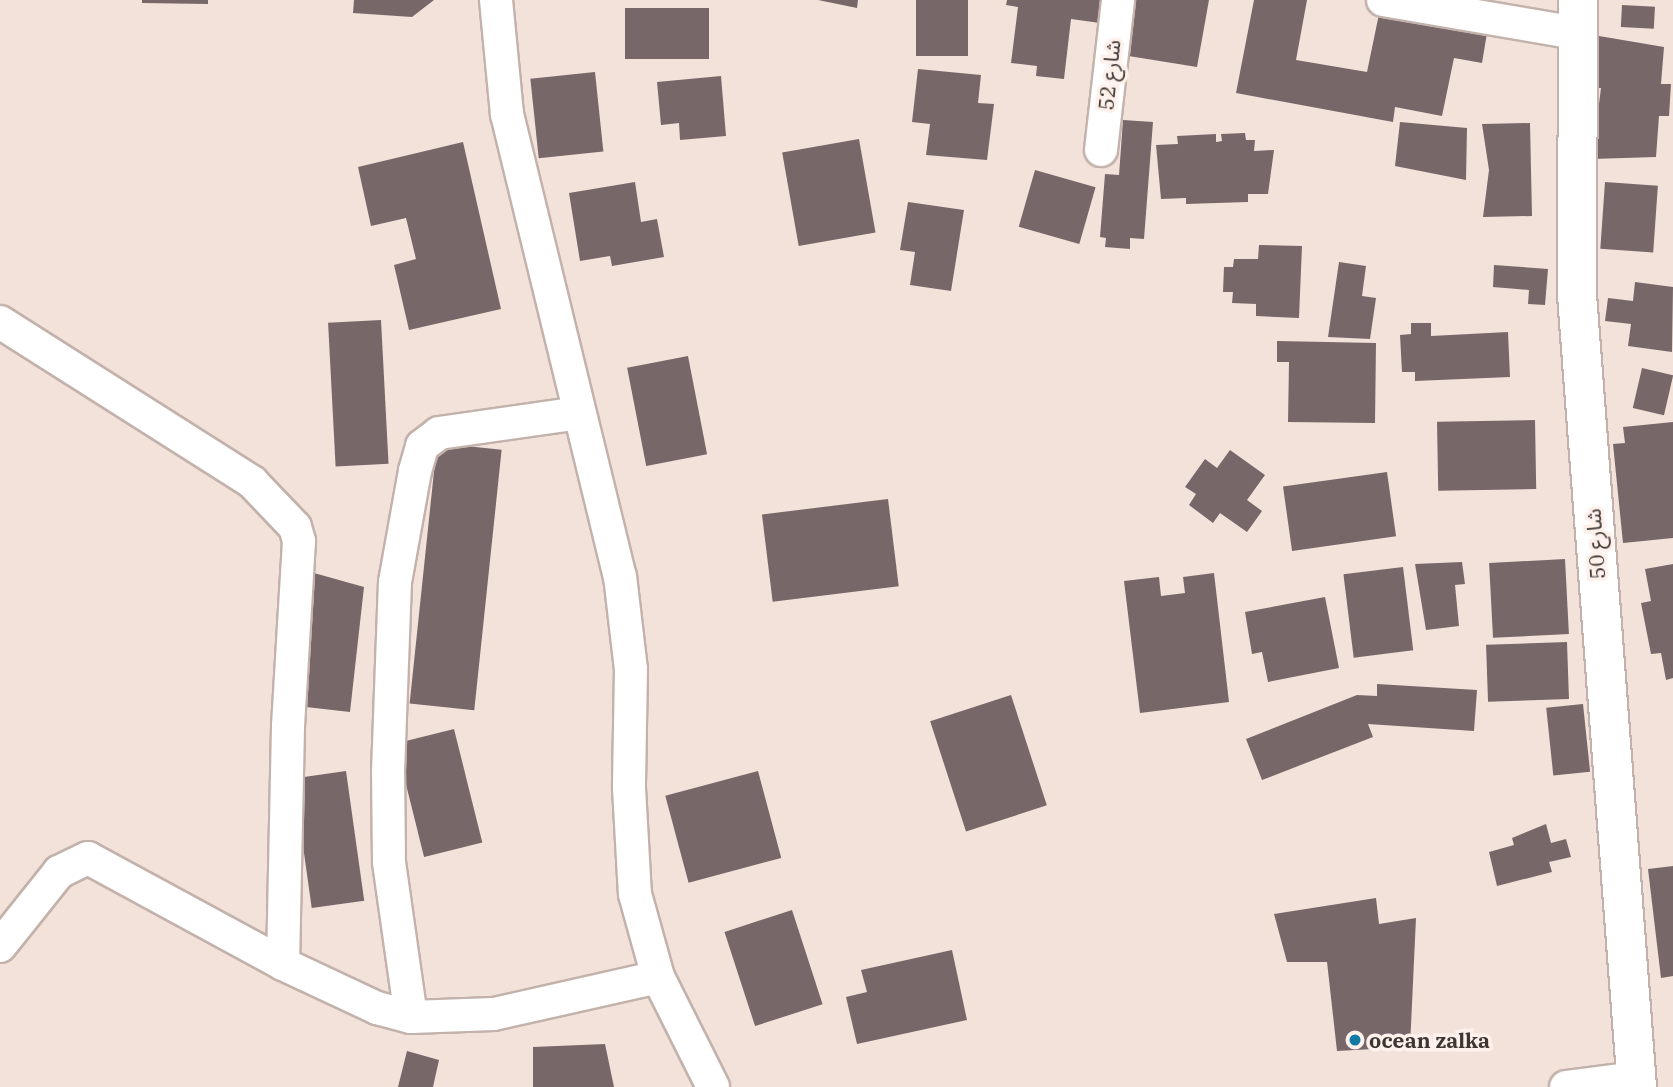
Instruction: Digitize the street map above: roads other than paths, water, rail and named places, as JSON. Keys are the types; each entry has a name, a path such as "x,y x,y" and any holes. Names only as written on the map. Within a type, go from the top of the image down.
{"street":[{"path":"496,0 507,114 620,576 631,669 629,788 635,894 658,977 713,1087"},
{"name":"شارع 52","path":"1101,150 1118,0"},
{"path":"1383,0 1578,17"},
{"name":"شارع 50","path":"1578,17 1577,295 1636,1083"},
{"path":"0,322 252,482 274,498 295,527 299,541 288,726 283,964"},
{"path":"411,1017 389,862 388,772 395,582 415,471 422,446 439,433 579,413"},
{"path":"0,946 59,872 88,858 283,964 377,1008 411,1017 494,1014 658,977"},
{"path":"1566,1087 1636,1083"}],"place":[{"name":"ocean zalka","path":"1355,1040"}]}
